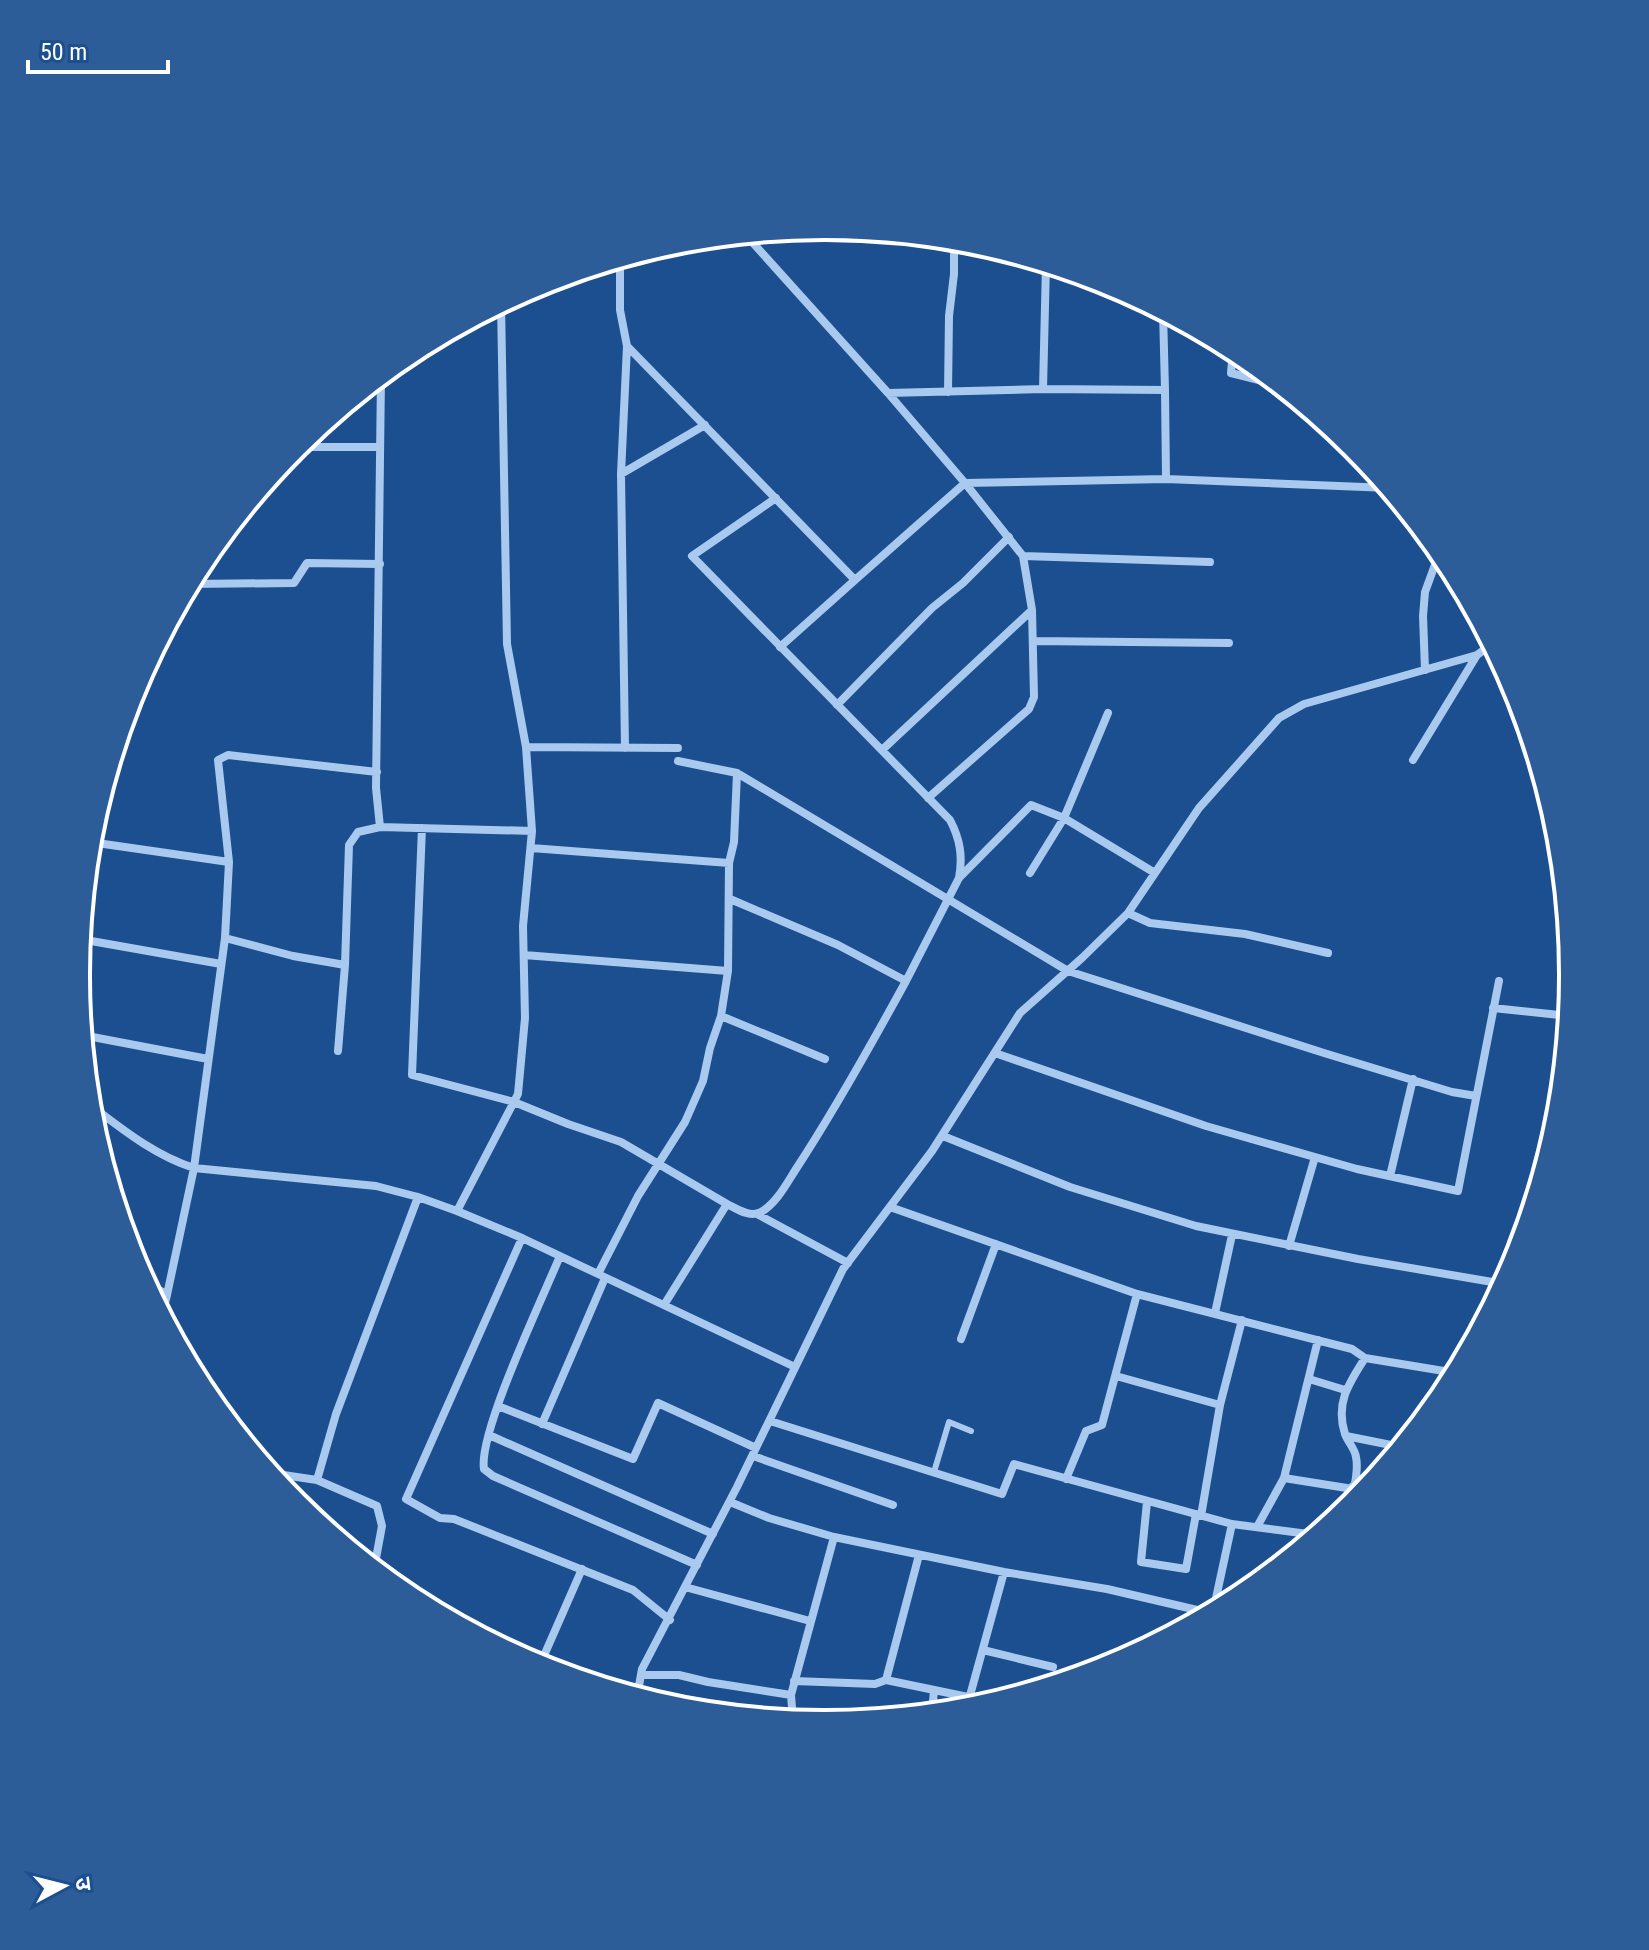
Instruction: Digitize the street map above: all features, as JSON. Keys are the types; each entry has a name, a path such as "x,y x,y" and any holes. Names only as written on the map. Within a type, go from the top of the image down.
{"street":[{"path":"754,244 888,393 1023,556 1032,610 1034,697 1029,709 928,798"},
{"path":"948,392 954,253"},
{"path":"620,270 620,310 627,346 621,474 625,748"},
{"path":"1043,389 1046,275"},
{"path":"457,1211 518,1094 525,1018 523,926 532,831 526,747 507,644 501,315"},
{"path":"1163,324 1166,479"},
{"path":"627,346 855,580"},
{"path":"1232,363 1231,373 1254,379"},
{"path":"380,827 377,772 381,389"},
{"path":"888,393 1165,390"},
{"path":"621,474 705,425"},
{"path":"315,447 380,447"},
{"path":"780,647 965,483 1166,479 1374,487"},
{"path":"757,1214 765,1210 779,1194 834,1112 948,900 962,864 960,839 950,820 692,556 776,498"},
{"path":"837,705 932,608 963,583 1009,537"},
{"path":"1023,556 1210,562"},
{"path":"203,584 294,583 307,563 380,564"},
{"path":"1425,670 1425,592 1434,566"},
{"path":"882,750 1032,610"},
{"path":"1033,641 1229,643"},
{"path":"639,1685 641,1675 848,1263 943,1136 1020,1013 1128,913 1199,808 1279,718 1304,704 1477,655 1483,650"},
{"path":"1413,760 1477,655"},
{"path":"1030,873 1064,818 1108,713"},
{"path":"526,747 678,748"},
{"path":"166,1300 194,1168 225,938 229,862 218,760 228,755 377,772"},
{"path":"678,761 737,773 1068,971 1476,1096"},
{"path":"542,1424 601,1276 638,1196 685,1122 703,1081 721,1016 728,971 729,863 734,842 737,773"},
{"path":"959,878 1031,805 1064,818 1155,873"},
{"path":"338,1051 345,965 349,845 358,832 380,827 532,831"},
{"path":"422,828 412,1075 514,1102 621,1142 727,1204 745,1213 757,1214 848,1263"},
{"path":"102,844 229,862"},
{"path":"531,848 729,863"},
{"path":"730,899 838,945 906,981"},
{"path":"1128,913 1150,923 1245,934 1328,953"},
{"path":"225,938 293,956 345,965"},
{"path":"91,941 221,964"},
{"path":"524,955 728,971"},
{"path":"995,1053 1206,1126 1315,1157 1458,1191 1499,981"},
{"path":"1493,1008 1557,1015"},
{"path":"721,1016 825,1059"},
{"path":"93,1037 208,1059"},
{"path":"1390,1176 1413,1079"},
{"path":"103,1115 147,1147 194,1168 376,1186 457,1211 522,1238 795,1367"},
{"path":"943,1136 1070,1187 1232,1235 1491,1282"},
{"path":"1289,1246 1315,1157"},
{"path":"317,1480 336,1414 418,1197"},
{"path":"664,1305 727,1204"},
{"path":"890,1207 1137,1294 1352,1349 1365,1358 1443,1371"},
{"path":"1215,1313 1232,1235"},
{"path":"522,1238 406,1499 440,1518 454,1519 633,1590 670,1620"},
{"path":"961,1339 996,1244"},
{"path":"560,1256 498,1406 482,1458 484,1469 493,1476 697,1565"},
{"path":"162,1292 167,1295"},
{"path":"1066,1479 1086,1431 1102,1425 1137,1294"},
{"path":"1147,1502 1141,1562 1186,1569 1220,1405 1242,1320"},
{"path":"1257,1527 1284,1478 1318,1340"},
{"path":"1353,1484 1356,1453 1342,1423 1345,1390 1365,1358"},
{"path":"1116,1376 1220,1405"},
{"path":"1309,1379 1345,1390"},
{"path":"498,1406 633,1459 658,1403 754,1452 893,1505"},
{"path":"770,1421 1002,1494 1014,1464 1232,1524 1302,1533"},
{"path":"489,1435 713,1534"},
{"path":"1346,1436 1389,1445"},
{"path":"288,1476 317,1480 377,1506 382,1526 376,1557"},
{"path":"1284,1478 1350,1488"},
{"path":"730,1502 769,1518 834,1537 1004,1572 1107,1589 1195,1609"},
{"path":"1215,1597 1232,1524"},
{"path":"792,1709 794,1681 834,1537"},
{"path":"886,1680 919,1555"},
{"path":"544,1655 582,1569"},
{"path":"969,1695 1004,1572"},
{"path":"685,1587 810,1621"},
{"path":"983,1650 1053,1667"},
{"path":"641,1675 679,1675 791,1695"},
{"path":"794,1681 875,1684 886,1680 963,1696"},
{"path":"933,1701 934,1690"}],"lane":[{"path":"934,1472 949,1422 971,1431"}]}
